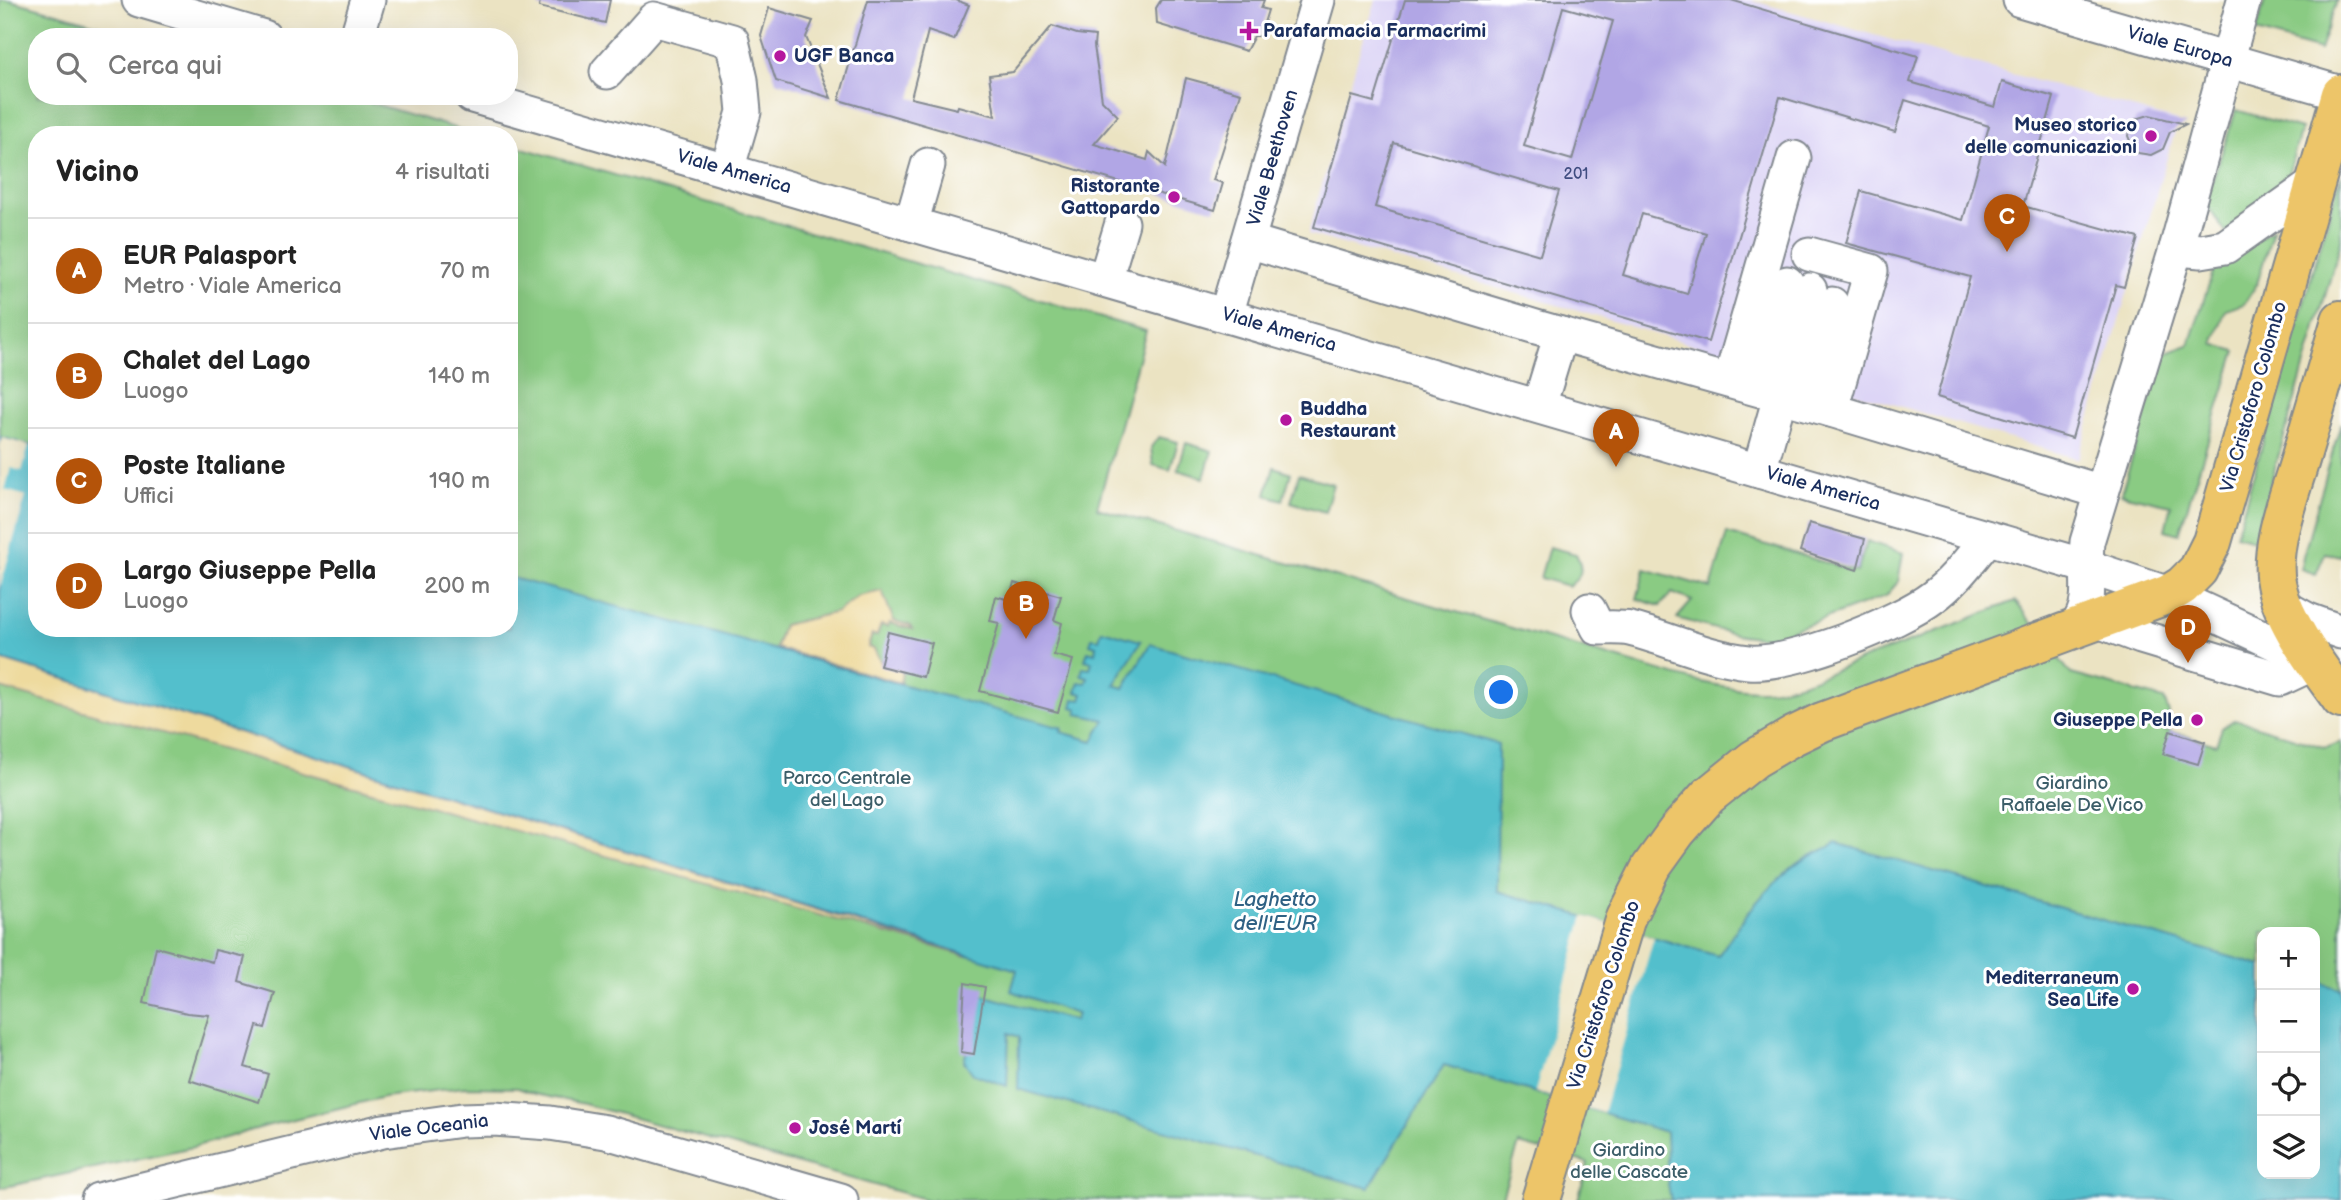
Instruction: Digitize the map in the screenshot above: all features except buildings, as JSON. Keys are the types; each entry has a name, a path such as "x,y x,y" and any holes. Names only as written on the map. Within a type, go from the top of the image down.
{"main road":[{"name":"Via Cristoforo Colombo","path":"1541,1200 1620,931 1651,867 1689,817 1709,796 1754,759 1793,736 1838,715 2169,594 2182,586 2198,570 2212,542 2341,93"},
{"path":"2340,323 2278,540 2275,573 2277,590 2284,607 2341,699"}],"street":[{"path":"139,0 234,28"},
{"path":"360,28 368,0"},
{"name":"Viale Beethoven","path":"1227,315 1318,0"},
{"name":"Viale Europa","path":"2020,0 2341,93"},
{"path":"2244,0 2176,249 2087,542 2086,624 2141,637 2280,679 2316,662"},
{"path":"607,72 654,19 732,41 741,80 744,112 727,170"},
{"name":"Viale America","path":"503,105 2085,566"},
{"path":"1781,395 1794,158"},
{"path":"911,224 928,165"},
{"path":"2176,249 2211,250 2225,247 2314,184"},
{"path":"1105,280 1122,223"},
{"path":"1248,241 1561,334 1781,395 2102,492"},
{"path":"1781,395 1871,271 1809,254"},
{"path":"1759,471 1810,292 1781,395"},
{"path":"1539,406 1561,334"},
{"path":"1589,610 1598,628 1627,628 1739,660 1759,663 1791,658 1915,610 1947,585 1988,538"},
{"path":"2085,566 2169,594 2316,662"},
{"path":"2284,607 2308,620 2341,632"},
{"name":"Viale Oceania","path":"98,1200 383,1131 461,1120 494,1119 550,1123 606,1132 841,1200"}],"shaded area":[{"path":"1376,0 1750,0 2178,121 2078,459 1308,234"}],"green space":[{"name":"Parco Centrale del Lago","path":"0,0 9,0 109,28 28,28 28,105 378,105 448,126 28,126 28,637 518,637 518,147 1146,331 1097,508 1671,674 1741,689 1772,689 1798,684 2015,601 2071,674 2164,699 2169,713 2165,730 2216,745 2222,728 2235,719 2326,748 2341,742 2341,1200 1578,1200 1588,1163 1519,1144 1501,1200 928,1200 518,1088 464,1087 384,1097 193,1147 0,1188"},
{"path":"2265,0 2337,0 2320,50 2256,32"},
{"path":"2236,110 2301,129 2285,186 2226,233 2205,203"},
{"path":"2341,175 2341,241 2254,540 2236,535"},
{"path":"2273,229 2257,284 2244,304 2226,310 2213,344 2236,351 2179,534 2165,530 2171,505 2121,494 2164,354 2189,345 2215,266"},
{"path":"2341,423 2341,556 2325,553 2316,574 2301,569 2303,556"},
{"path":"1159,437 1178,442 1170,470 1153,465 1151,447"},
{"path":"1186,443 1212,451 1204,478 1178,470"},
{"path":"1274,467 1291,473 1283,500 1266,495"},
{"path":"1299,474 1333,484 1325,512 1291,502"},
{"path":"1727,533 1857,572 1867,541 1903,553 1898,582 1886,596 1774,637 1737,634 1677,618 1692,601 1672,593 1660,606 1637,599 1645,569 1711,588"},
{"path":"1549,547 1576,554 1580,573 1568,586 1540,578"}],"sand":[{"path":"882,591 894,621 909,625 912,629 889,623 888,627 881,625 877,636 872,635 868,647 874,649 881,662 903,669 900,683 776,648 783,625 837,612 859,596"},
{"path":"0,659 967,956 0,688"}],"water":[{"name":"Laghetto dell'EUR","path":"0,437 28,445 28,637 518,637 518,579 1062,728 1061,732 1093,741 1105,720 1077,714 1078,709 1072,707 1074,699 1081,700 1083,694 1076,692 1079,682 1086,683 1088,677 1081,675 1083,667 1090,668 1092,662 1085,660 1088,651 1095,653 1096,646 1090,644 1092,638 1099,639 1102,630 1141,641 1114,685 1124,688 1150,644 1498,744 1497,891 1718,956 1752,908 1781,876 1798,863 1836,843 2257,965 2257,1179 2320,1179 2320,983 2341,989 2341,1200 1671,1200 1666,1132 1444,1065 1369,1188 1018,1089 1019,1037 1009,1033 1007,1086 973,1074 964,1061 982,995 1074,1021 1077,1014 1011,991 1017,970 0,659"}],"pier":[{"path":"2,438 28,445 22,471 11,468 5,490 26,496 0,587"},
{"path":"1584,916 1654,937 1603,1113 1535,1092"}],"place":[{"name":"Parafarmacia Farmacrimi","path":"1249,31"},
{"name":"UGF Banca","path":"780,56"},
{"name":"Museo storico delle comunicazioni","path":"2151,136"},
{"name":"Ristorante Gattopardo","path":"1174,197"},
{"name":"Poste Italiane","path":"2007,252"},
{"name":"Buddha Restaurant","path":"1286,420"},
{"name":"EUR Palasport","path":"1616,467"},
{"name":"Chalet del Lago","path":"1026,639"},
{"name":"Largo Giuseppe Pella","path":"2188,663"},
{"name":"Giuseppe Pella","path":"2197,720"},
{"name":"Mediterraneum Sea Life","path":"2133,989"},
{"name":"José Martí","path":"795,1128"}],"park label":[{"name":"Giardino Raffaele De Vico","path":"2072,794"},
{"name":"Giardino delle Cascate","path":"1629,1161"}]}
